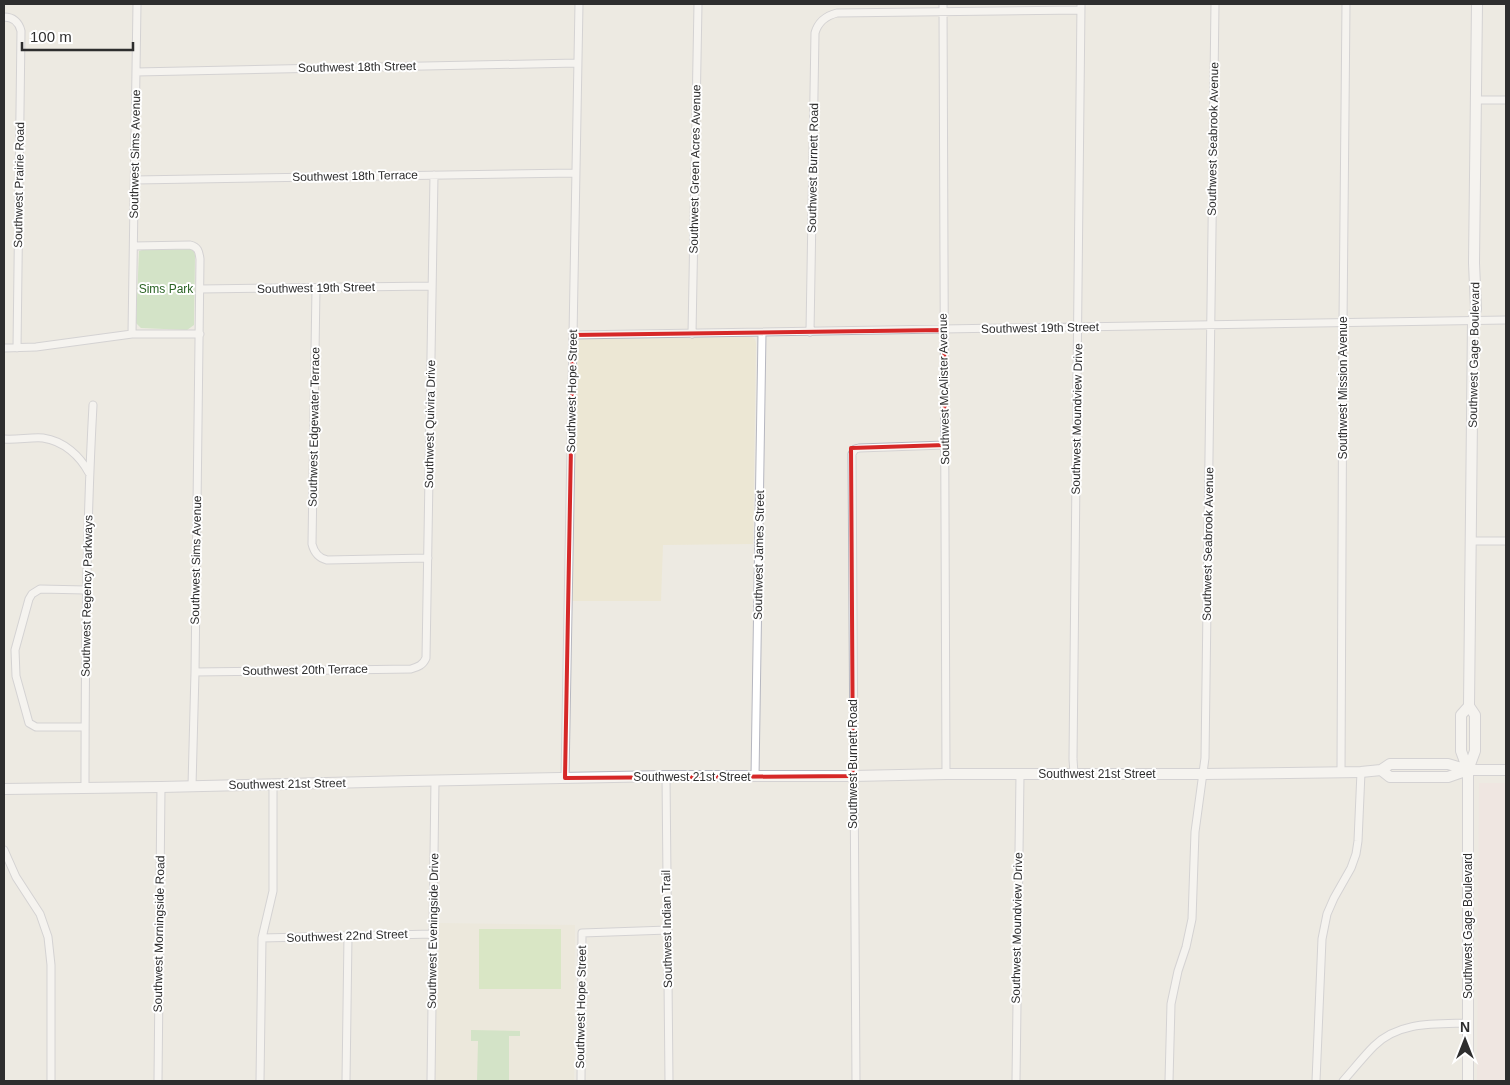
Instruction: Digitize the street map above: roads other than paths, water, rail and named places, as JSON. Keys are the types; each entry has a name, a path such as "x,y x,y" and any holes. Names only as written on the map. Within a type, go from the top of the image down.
{"main road":[{"name":"Southwest Gage Boulevard","path":"1468,1081 1468,770 1461,751 1462,715 1469,706 1473,321 1476,309 1474,263 1477,4"},
{"name":"Southwest 21st Street","path":"4,789 161,788 666,776 755,777 1361,772 1381,770 1390,764 1448,764 1468,770 1506,770"}],"street":[{"name":"Southwest Sims Avenue","path":"132,334 137,4"},
{"name":"Southwest Hope Street","path":"565,778 579,4"},
{"name":"Southwest Green Acres Avenue","path":"692,334 698,4"},
{"name":"Southwest Seabrook Avenue","path":"1169,1081 1171,1004 1192,919 1196,818 1204,774 1214,4"},
{"name":"Southwest Mission Avenue","path":"1342,772 1346,4"},
{"path":"943,8 1081,7"},
{"name":"Southwest Moundview Drive","path":"1074,774 1081,7"},
{"name":"Southwest Burnett Road","path":"810,332 815,34 820,23 827,16 834,13 943,8"},
{"name":"Southwest McAlister Avenue","path":"943,8 946,774"},
{"name":"Southwest Prairie Road","path":"4,17 12,18 19,24 21,31 17,348"},
{"name":"Southwest 18th Street","path":"136,72 577,63"},
{"path":"1476,100 1506,100"},
{"name":"Southwest 18th Terrace","path":"135,180 575,173"},
{"name":"Southwest Quivira Drive","path":"416,668 426,658 434,175"},
{"name":"Southwest Sims Avenue","path":"134,246 194,246 200,252 192,786"},
{"name":"Southwest 19th Street","path":"200,289 432,286"},
{"name":"Southwest Edgewater Terrace","path":"316,288 312,544 314,550 327,560 428,558"},
{"name":"Southwest 19th Street","path":"573,336 1506,320"},
{"name":"Southwest James Street","path":"755,777 762,333"},
{"path":"4,348 36,347 132,334 200,334"},
{"name":"Southwest Regency Parkways","path":"85,788 86,590 92,405"},
{"path":"4,439 43,438 54,441 73,452 81,460 89,473"},
{"name":"Southwest Burnett Road","path":"856,1081 851,456 855,449 859,448 945,445"},
{"path":"1471,541 1506,541"},
{"path":"85,727 36,727 29,723 16,676 15,650 32,594 40,589 86,590"},
{"name":"Southwest 20th Terrace","path":"195,672 416,668"},
{"path":"1316,1081 1322,939 1325,922 1331,906 1338,890 1347,877 1356,854 1361,772"},
{"name":"Southwest Moundview Drive","path":"1016,1081 1020,774"},
{"name":"Southwest Indian Trail","path":"666,776 669,1081"},
{"name":"Southwest Eveningside Drive","path":"431,1081 435,780"},
{"path":"260,1081 262,938 273,891 274,784"},
{"name":"Southwest Morningside Road","path":"158,1081 161,788"},
{"path":"4,850 16,877 40,914 48,937 51,965 50,1081"},
{"name":"Southwest Hope Street","path":"581,1081 582,933 668,930"},
{"name":"Southwest 22nd Street","path":"262,938 433,934"},
{"path":"346,1081 348,936"},
{"path":"1343,1081 1375,1045 1397,1032 1427,1024 1468,1023"}],"park label":[{"name":"Sims Park","path":"166,289"}]}
